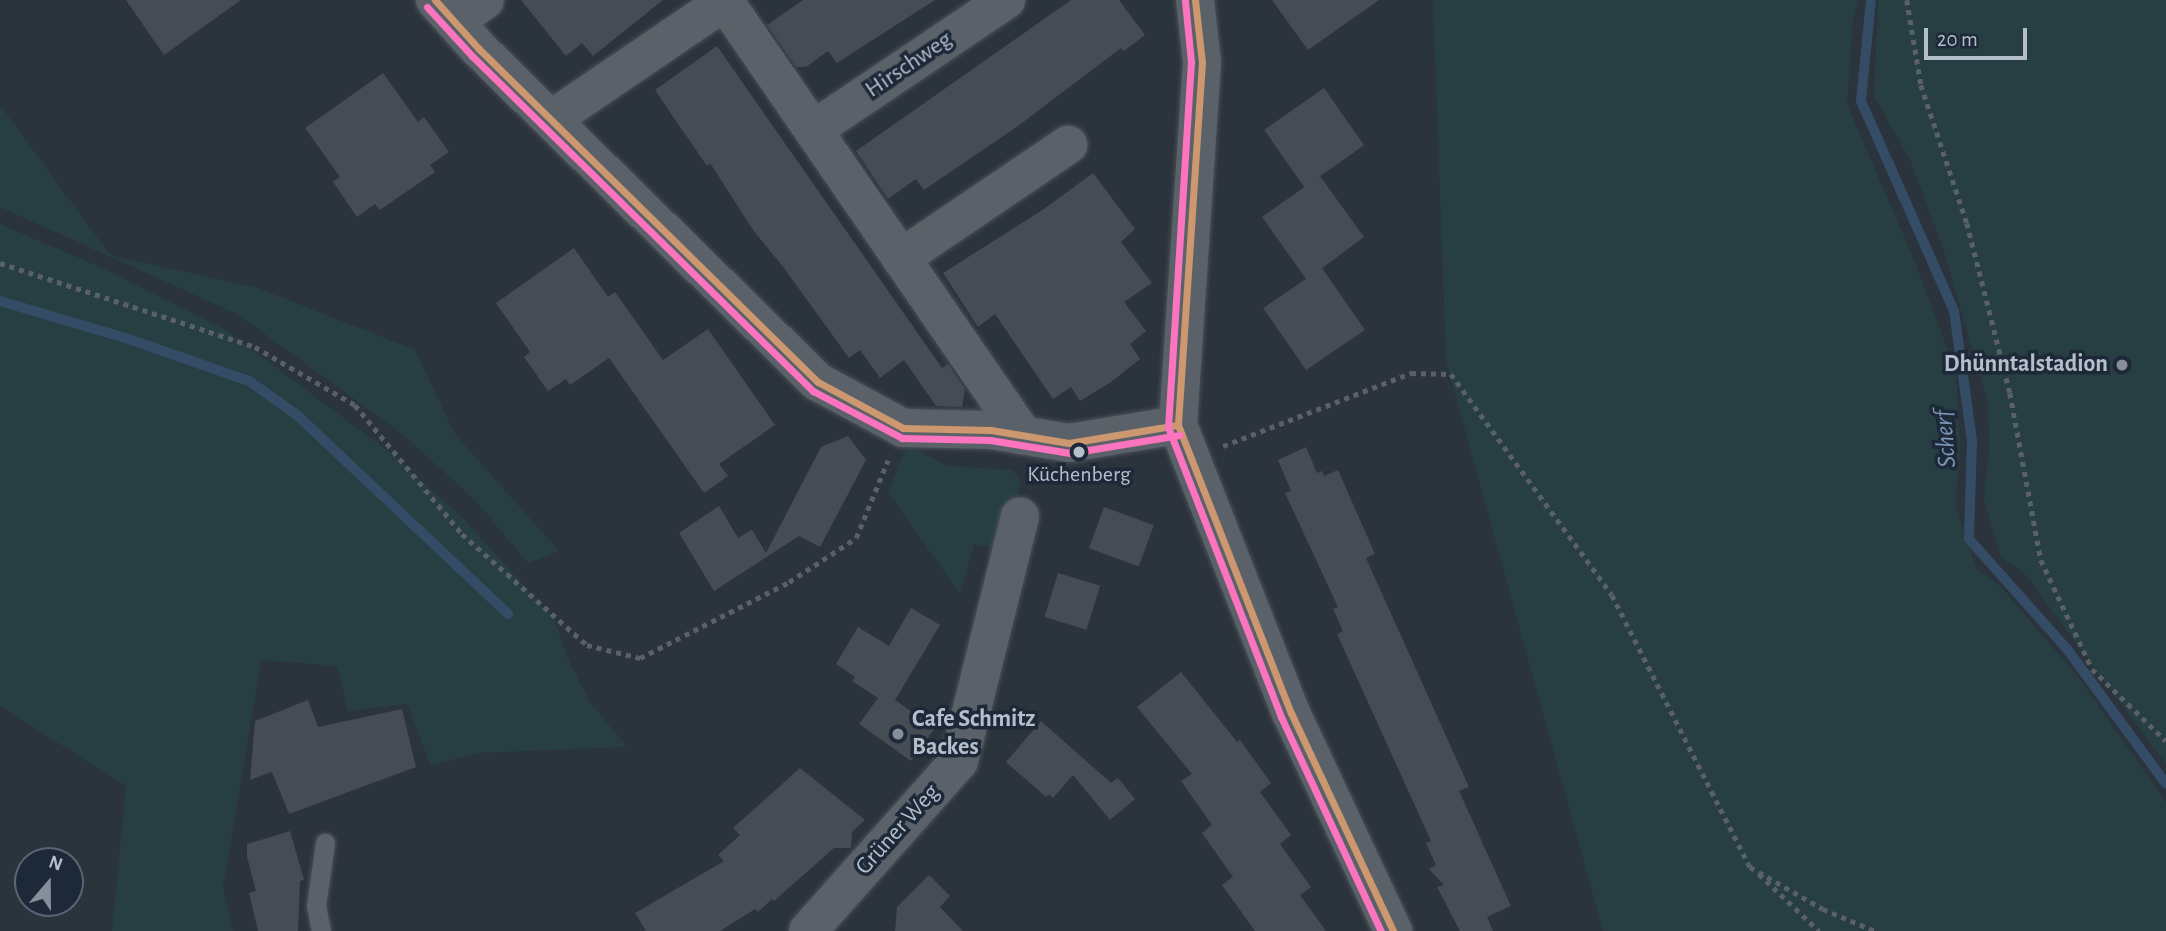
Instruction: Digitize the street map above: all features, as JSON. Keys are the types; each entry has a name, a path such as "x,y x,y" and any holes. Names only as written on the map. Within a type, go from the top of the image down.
{"street":[{"name":"Hirschweg","path":"813,130 1006,0"},
{"path":"1195,0 1202,62 1178,425 1291,713 1392,931"},
{"path":"552,119 726,1 1023,435"},
{"path":"458,7 552,119 818,382 903,428 991,430 1069,443 1178,425"},
{"path":"901,257 1068,145"},
{"name":"Grüner Weg","path":"808,931 959,761 1020,516"}],"lane":[{"path":"321,931 316,906 325,843"}],"path":[{"path":"1907,0 1921,85 1967,223 2010,393 2041,560 2092,669 2166,741"},
{"path":"0,263 255,347 355,405 463,534 587,645 640,658 789,582 856,538 903,428"},
{"path":"1192,461 1411,373 1451,374 1612,594 1751,867 1819,931"},
{"path":"1751,867 1823,909 1875,931"}],"green space":[{"path":"1433,0 1858,0 1853,20 1847,104 1915,262 1956,373 1960,445 1955,507 1977,569 2001,587 2078,677 2166,802 2166,931 1603,931 1446,361"},
{"path":"1878,0 2166,0 2166,764 2024,573 2001,557 1984,500 1989,451 1988,403 1943,248 1910,160 1874,96"},
{"path":"0,105 110,255 258,288 415,350 455,434 559,551 528,563 474,499 401,433 237,314 0,207"},
{"path":"0,224 105,269 226,330 388,451 461,516 555,620 567,657 590,702 627,747 477,753 431,766 407,704 348,711 337,666 261,660 223,887 233,931 112,931 126,786 0,706"},
{"path":"912,448 948,466 1012,470 1021,481 1007,540 996,549 974,544 960,594 888,492 904,453"}],"building":[{"path":"126,0 241,0 164,55"},
{"path":"521,0 663,0 593,56 582,43 566,56"},
{"path":"803,0 935,0 837,63 828,51 806,67 796,67 767,25"},
{"path":"1071,0 1119,0 1145,35 1124,51 1121,48 1018,126 924,190 916,179 888,199 856,151"},
{"path":"1272,0 1379,0 1308,50"},
{"path":"717,46 942,368 948,364 965,389 962,407 936,406 904,360 880,378 860,350 849,358 753,230 710,163 707,166 678,124 655,90"},
{"path":"383,73 418,122 424,117 449,152 430,165 435,172 380,210 375,204 357,217 333,182 340,177 305,128"},
{"path":"1324,88 1364,145 1304,187 1264,130"},
{"path":"1093,173 1135,229 1121,242 1152,283 1124,302 1146,331 1130,344 1140,359 1111,382 1080,401 1071,387 1053,399 995,314 978,327 943,273 1044,209"},
{"path":"1320,176 1364,237 1322,268 1365,330 1306,370 1263,308 1306,279 1262,217"},
{"path":"574,248 608,297 615,292 663,360 708,329 775,425 719,464 728,476 704,493 609,358 570,385 566,379 548,391 524,357 530,352 496,303"},
{"path":"848,436 866,460 820,547 799,536 714,591 679,533 719,506 738,538 752,530 766,553 821,447"},
{"path":"1306,447 1317,473 1322,471 1324,476 1338,470 1375,554 1366,558 1469,787 1459,791 1511,906 1487,917 1493,931 1460,931 1437,887 1444,885 1429,869 1436,865 1426,843 1431,841 1337,634 1343,631 1333,609 1338,607 1285,493 1291,491 1278,460"},
{"path":"1104,507 1154,525 1139,566 1089,548"},
{"path":"1058,573 1100,586 1087,630 1045,617"},
{"path":"911,608 940,625 895,700 935,728 911,761 859,724 878,698 852,681 855,677 836,664 858,627 889,646"},
{"path":"1181,672 1237,742 1240,740 1271,783 1260,792 1291,835 1280,844 1311,887 1300,895 1326,931 1255,931 1222,885 1233,877 1202,833 1212,825 1181,781 1192,774 1137,707"},
{"path":"308,700 318,727 402,709 416,767 289,814 272,772 250,780 255,721"},
{"path":"1041,721 1111,783 1118,778 1135,799 1110,820 1073,775 1053,798 1049,794 1046,797 1006,762"},
{"path":"800,768 865,820 852,832 851,848 834,848 774,901 772,899 758,912 755,909 720,931 646,931 635,913 724,861 718,855 740,835 733,828"},
{"path":"290,831 304,880 300,881 298,931 258,931 249,893 256,891 247,857 247,844"},
{"path":"929,875 950,896 940,907 963,931 895,931 897,907"}],"waterway":[{"name":"Scherf","path":"1871,0 1861,101 1954,311 1972,441 1969,539 2067,649 2166,784"},
{"path":"0,301 126,338 249,381 297,415 508,614"}],"transit line":[{"path":"435,0 479,49 818,382 903,428 991,430 1069,443 1178,425"},
{"path":"1195,0 1202,62 1178,425 1291,713 1393,931"},
{"path":"1185,1 1191,62 1168,427 1281,717 1381,931"},
{"path":"427,7 472,56 813,391 902,438 990,440 1070,453 1180,435"}],"place":[{"name":"Dhünntalstadion","path":"2122,365"},
{"name":"Küchenberg","path":"1079,452"},
{"name":"Cafe Schmitz Backes","path":"898,734"}]}
